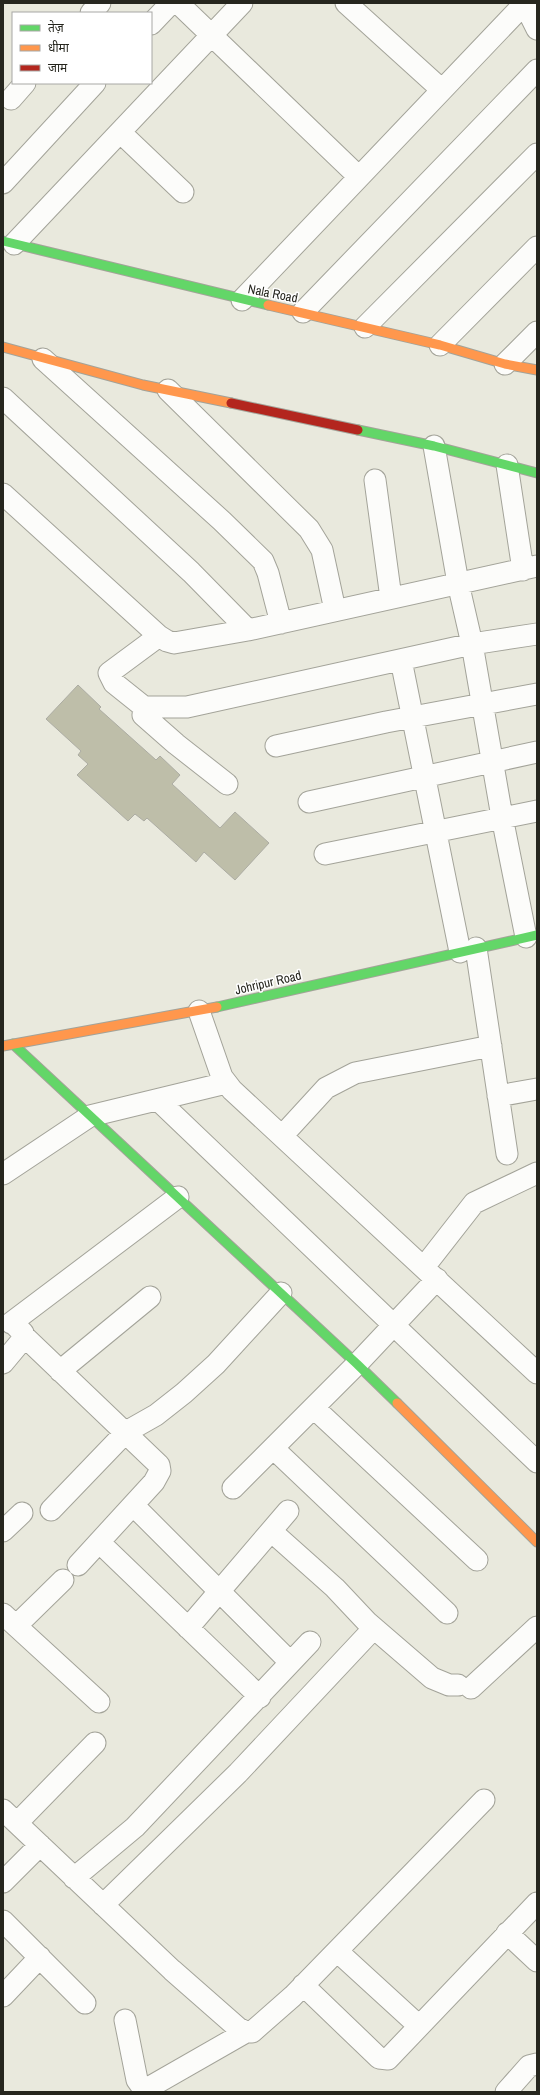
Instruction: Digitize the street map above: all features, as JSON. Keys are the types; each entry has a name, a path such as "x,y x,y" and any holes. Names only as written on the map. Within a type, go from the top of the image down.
{"street":[{"path":"92,12 100,3"},
{"path":"152,23 171,3"},
{"path":"178,3 359,177"},
{"path":"9,243 120,132 242,3"},
{"path":"346,3 442,90"},
{"path":"242,300 524,3 537,29"},
{"path":"303,312 537,70"},
{"path":"11,99 25,84"},
{"path":"3,183 94,84"},
{"path":"120,132 183,192"},
{"path":"364,327 537,154"},
{"name":"Nala Road","path":"9,243 242,300 303,312 440,345 505,364 537,370"},
{"path":"440,345 537,247"},
{"path":"505,364 537,332"},
{"path":"3,348 168,390 434,446 537,473"},
{"path":"43,359 222,521 263,561 268,573 281,622"},
{"path":"168,390 308,529 322,550 335,610"},
{"path":"3,398 191,572 248,630"},
{"path":"434,446 458,583 472,644 502,817 531,936"},
{"path":"3,494 159,636 167,641 184,643 530,568 507,465"},
{"path":"375,480 391,598"},
{"path":"159,636 108,673 114,683 144,707 187,707 472,644 537,634"},
{"path":"401,660 423,777 468,950 491,1046 507,1154"},
{"path":"276,746 412,717 537,694"},
{"path":"144,707 143,715 176,744 227,784"},
{"path":"309,802 537,752"},
{"path":"325,854 537,810"},
{"name":"Johripur Road","path":"3,1046 199,1012 531,936"},
{"path":"199,1012 226,1083 430,1273 529,1355 537,1373"},
{"path":"13,1044 357,1364 537,1542"},
{"path":"282,1136 326,1088 355,1073 491,1046"},
{"path":"3,1174 90,1116 226,1083"},
{"path":"498,1096 537,1089"},
{"path":"158,1100 537,1462"},
{"path":"233,1488 314,1408 394,1325 430,1273 474,1203 537,1173"},
{"path":"13,1324 178,1197"},
{"path":"50,1510 126,1432 156,1415 199,1380 216,1364 281,1293"},
{"path":"60,1371 150,1297"},
{"path":"3,1363 21,1343 13,1324"},
{"path":"13,1324 60,1371 156,1460 159,1465 160,1471 154,1482 78,1565"},
{"path":"314,1408 477,1560"},
{"path":"274,1448 447,1614"},
{"path":"133,1505 290,1662"},
{"path":"188,1628 288,1511"},
{"path":"3,1531 22,1513"},
{"path":"271,1531 335,1588 374,1628 432,1678 449,1685 465,1687 537,1627"},
{"path":"99,1542 260,1697"},
{"path":"62,1580 9,1620 99,1702"},
{"path":"103,1905 238,1773 374,1628"},
{"path":"74,1878 135,1828 260,1697 290,1662 310,1642"},
{"path":"95,1743 10,1816 172,1970 238,2028 246,2032 252,2032 258,2029 304,1985 484,1800"},
{"path":"3,1882 40,1844"},
{"path":"304,1985 383,2060 393,2056 419,2026 537,1903"},
{"path":"3,1921 85,2003"},
{"path":"507,1933 537,1961"},
{"path":"337,1951 419,2026"},
{"path":"3,1996 40,1957"},
{"path":"125,2020 137,2080 142,2087 148,2088 246,2032"},
{"path":"506,2092 529,2066 537,2064"}],"building":[{"path":"78,685 101,707 99,709 156,760 160,756 180,775 172,784 220,828 235,812 269,843 235,880 204,852 196,862 147,818 144,821 135,814 128,821 77,775 88,764 78,755 81,751 46,719"}],"traffic: fast":[{"path":"3,241 268,305"},
{"path":"358,430 434,446 537,473"},
{"path":"217,1007 537,935"},
{"path":"13,1044 397,1403"}],"traffic: slow":[{"path":"268,305 440,345 505,364 537,370"},
{"path":"3,347 143,385 231,403"},
{"path":"3,1046 217,1007"},
{"path":"397,1403 537,1542"}],"traffic: jam":[{"path":"231,403 358,430"}]}
